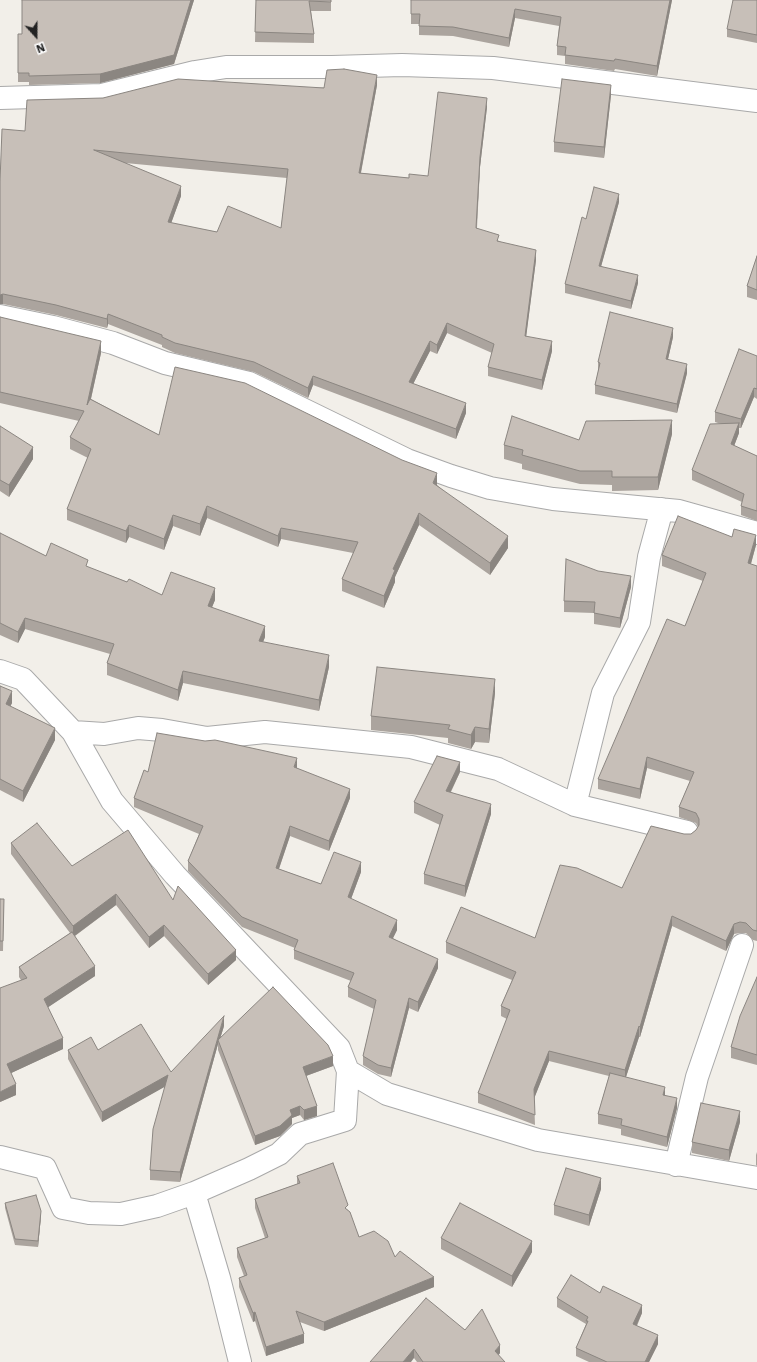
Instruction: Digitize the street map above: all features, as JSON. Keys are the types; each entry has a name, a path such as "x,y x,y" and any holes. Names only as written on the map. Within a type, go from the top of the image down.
{"street":[{"path":"0,98 102,95 188,74 226,67 332,67 402,65 494,68 757,101"},
{"path":"0,316 53,327 113,343 166,363 249,383 408,460 451,476 490,488 553,499 679,511 757,533"},
{"path":"575,805 603,693 639,622 649,558 662,509"},
{"path":"0,671 24,680 73,732 112,801 180,880 339,1048 348,1071 345,1120 300,1134 279,1154 194,1193 157,1206 121,1214 88,1213 64,1208 45,1168 0,1157"},
{"path":"73,732 104,734 138,728 162,730 207,738 265,732 411,747 498,769 575,805 687,832"},
{"path":"676,1165 697,1077 742,945"},
{"path":"348,1071 387,1094 538,1140 757,1178"},
{"path":"194,1193 219,1278 240,1362"}],"building":[{"path":"22,0 191,0 174,55 100,74 29,76 29,73 18,73 18,34 22,34"},
{"path":"256,0 331,0 331,2 309,1 314,34 255,32"},
{"path":"411,0 670,0 657,66 615,59 614,61 565,55 566,47 557,46 561,17 515,9 509,38 453,27 419,26 420,14 411,14"},
{"path":"733,0 757,0 757,35 727,29"},
{"path":"344,69 377,75 359,173 409,178 409,174 428,176 438,92 487,98 480,157 476,228 499,235 497,241 536,250 525,336 552,341 542,380 488,367 494,344 447,323 437,345 430,341 409,382 466,403 456,429 313,376 308,388 254,362 175,343 162,337 162,335 108,314 107,319 56,305 3,294 0,295 0,181 2,129 25,131 27,100 103,98 178,79 324,88 327,70","holes":["94,150 288,169 281,228 228,206 217,232 168,222 181,186"]},
{"path":"562,79 611,85 604,147 554,142"},
{"path":"594,187 619,194 599,266 638,275 631,301 565,284 582,217 586,219"},
{"path":"757,256 757,290 747,286"},
{"path":"610,312 673,328 666,359 687,364 677,404 595,385 600,363 598,362"},
{"path":"0,317 101,341 87,405 90,399 159,435 175,367 245,383 402,460 437,473 433,483 508,536 490,563 419,513 393,569 395,570 384,596 342,579 358,542 281,528 278,536 207,506 200,524 173,515 164,539 129,525 126,531 67,509 91,449 70,437 84,411 0,392"},
{"path":"739,349 757,356 757,389 754,388 741,419 715,412"},
{"path":"512,416 579,440 586,421 672,420 658,477 612,477 612,471 580,471 522,455 523,450 504,445"},
{"path":"739,423 731,444 757,456 757,511 741,506 744,494 692,470 710,424"},
{"path":"0,426 33,447 9,485 0,480"},
{"path":"678,516 732,537 734,529 756,535 748,563 757,566 757,931 753,930 746,923 740,922 734,924 726,941 672,916 640,1027 639,1026 625,1070 549,1051 534,1089 535,1115 478,1093 510,1010 501,1006 516,972 446,942 461,907 535,938 560,865 577,868 622,888 651,826 684,834 691,834 699,825 699,819 696,813 679,807 694,772 647,757 640,789 598,779 667,619 685,626 706,573 662,555"},
{"path":"0,533 46,556 51,543 88,560 86,566 127,582 129,579 162,595 171,572 215,588 208,606 265,626 259,641 329,655 319,700 183,671 178,690 107,663 114,644 25,618 18,632 0,623"},
{"path":"566,559 598,571 631,576 620,618 594,613 595,602 564,601"},
{"path":"377,667 495,679 489,729 475,727 471,735 448,729 450,725 371,716"},
{"path":"0,686 12,691 6,704 55,728 23,791 0,779"},
{"path":"157,733 205,741 215,740 297,758 294,767 350,789 329,841 290,826 276,868 321,884 334,852 361,862 348,897 397,920 389,937 438,959 418,1002 409,998 391,1068 378,1065 363,1056 376,1000 348,987 354,973 294,950 298,940 242,917 188,861 203,826 134,798 144,770 148,772"},
{"path":"437,756 460,762 446,791 491,804 465,886 424,874 443,815 414,802"},
{"path":"37,823 72,866 128,830 173,900 178,886 236,950 208,974 164,925 149,937 116,894 73,926 11,843"},
{"path":"0,899 4,899 3,941 0,941"},
{"path":"72,932 95,966 44,999 63,1038 7,1064 16,1084 0,1092 0,988 27,978 19,967"},
{"path":"757,977 757,1055 731,1047 740,1016"},
{"path":"273,987 328,1045 333,1056 303,1067 317,1106 304,1110 300,1106 290,1110 292,1115 280,1126 255,1136 218,1040"},
{"path":"224,1016 180,1172 150,1170 153,1129 168,1075 102,1112 68,1050 91,1037 98,1050 141,1024 171,1072"},
{"path":"610,1073 665,1087 663,1095 677,1098 667,1137 621,1125 622,1119 598,1114"},
{"path":"701,1103 740,1111 729,1150 692,1142"},
{"path":"333,1163 348,1205 345,1208 350,1212 359,1237 374,1231 388,1241 395,1257 400,1251 434,1277 324,1322 296,1311 304,1334 266,1347 255,1312 253,1313 239,1278 247,1275 237,1248 268,1237 255,1199 300,1183 297,1176"},
{"path":"566,1168 601,1178 589,1215 554,1205"},
{"path":"36,1195 41,1211 38,1241 15,1239 5,1203"},
{"path":"460,1203 532,1241 512,1276 441,1238"},
{"path":"571,1275 600,1293 603,1286 642,1305 633,1324 658,1335 645,1362 607,1362 576,1348 588,1321 586,1321 588,1317 557,1298"},
{"path":"426,1298 465,1330 482,1309 500,1345 495,1351 505,1362 423,1362 414,1349 403,1362 370,1362"}]}
